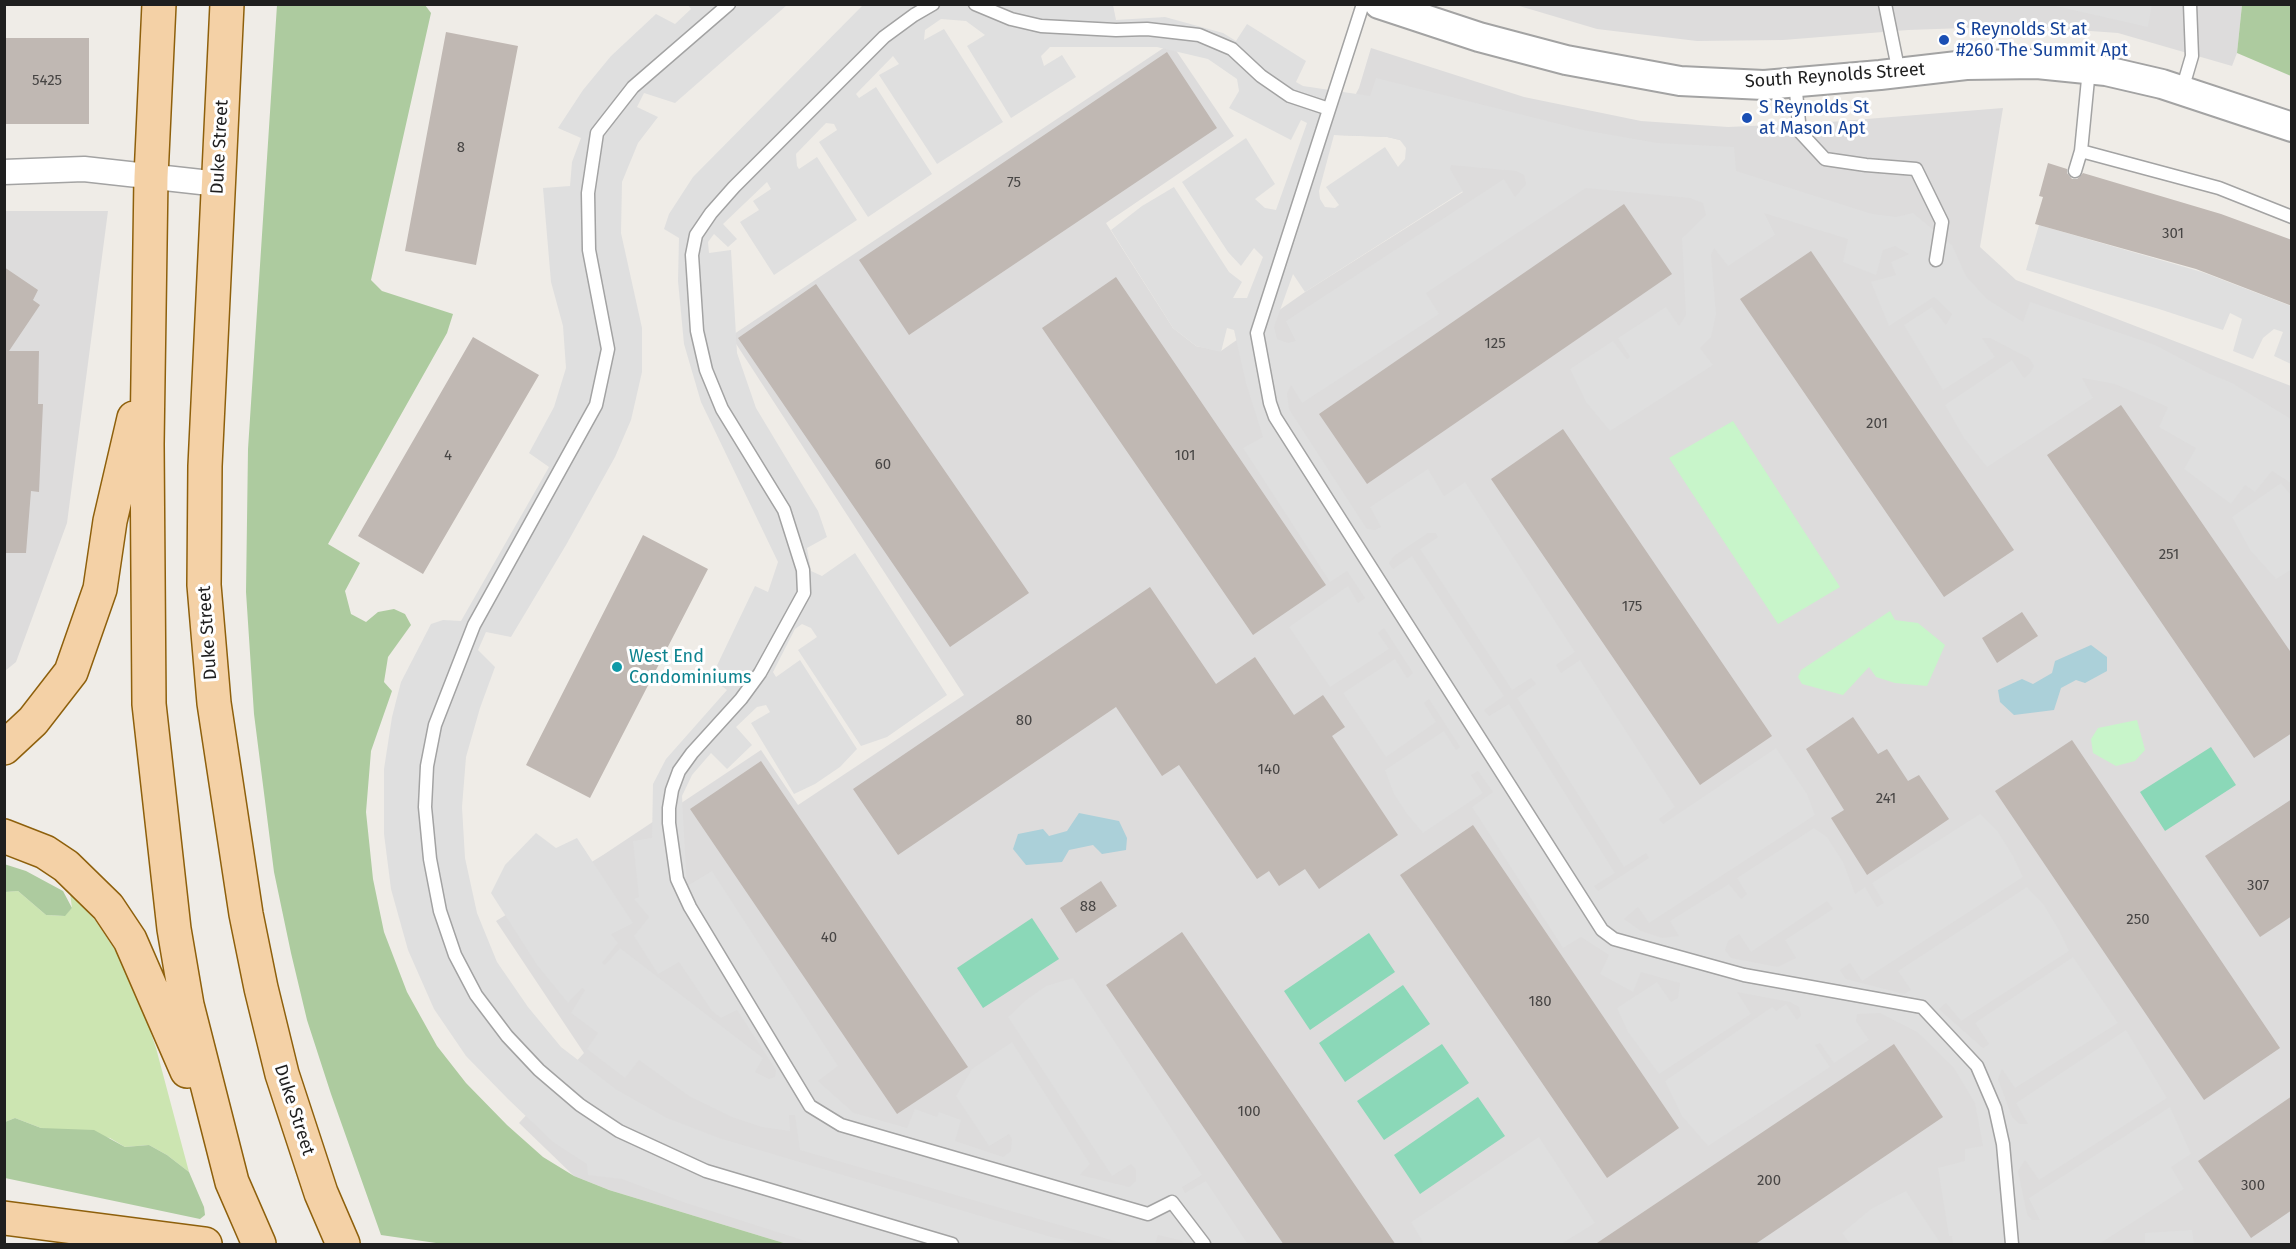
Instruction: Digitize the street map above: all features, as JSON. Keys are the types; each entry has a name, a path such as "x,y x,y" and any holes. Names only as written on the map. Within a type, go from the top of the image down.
{"main road":[{"path":"159,4 151,177 146,543 149,704 174,929 187,1005 232,1182"},
{"name":"Duke Street","path":"227,4 205,466 204,585 214,703 246,915 261,988 282,1074 321,1193 343,1245"},
{"path":"4,748 33,721 71,672 84,638 100,589 110,521 150,346"},
{"path":"4,836 45,852 66,866 108,907 130,940 152,986 259,1245"},
{"path":"4,1204 120,1233"},
{"path":"4,1218 197,1243"}],"street":[{"name":"South Reynolds Street","path":"1379,4 1479,37 1566,60 1680,81 1764,85 1978,65 2037,64 2089,69 2162,84 2292,127"},
{"path":"4,172 84,170 219,184"}],"lane":[{"path":"729,4 633,87 597,133 588,193 589,250 608,349 596,405 474,626 435,725 427,766 425,807 430,859 440,911 447,933 455,955 476,995 507,1036 539,1070 580,1105 627,1135 706,1171 952,1245"},
{"path":"933,4 884,37 734,187 711,213 696,235 692,255 697,331 706,370 722,409 784,510 803,570 804,593 760,673 741,699 692,753 679,771 672,790 669,808 677,879 690,907 810,1106 841,1125 1148,1214 1172,1202 1204,1245"},
{"path":"975,4 1011,19 1041,26 1116,30 1147,29 1199,35 1232,50 1261,76 1290,96 1329,109"},
{"path":"1364,4 1257,333 1270,403 1275,417 1602,930 1614,939 1743,975 1922,1007 1977,1066 1995,1108 2003,1144 2012,1245"},
{"path":"1885,4 1899,73"},
{"path":"2182,90 2192,56 2190,4"},
{"path":"2075,171 2081,151 2089,69"},
{"path":"1795,82 1800,132 1825,159 1916,169 1942,222 1936,260"},
{"path":"2081,151 2219,188 2292,217"}],"shaded area":[{"path":"688,5 787,5 675,103 644,93 637,107 658,117 638,143 622,182 621,233 642,328 642,372 631,420 615,457 566,545 511,637 486,632 478,650 495,667 466,757 462,807 465,858 477,913 497,962 528,1007 561,1047 617,1090 667,1118 719,1138 1051,1237 1084,1244 815,1244 686,1203 622,1179 588,1175 587,1164 553,1142 466,1056 434,1009 408,950 391,889 384,834 384,769 392,717 401,682 431,624 443,620 461,621 549,467 529,453 554,407 566,368 563,326 551,282 543,188 570,186 572,162 581,138 558,128 583,90 611,56 656,14 675,24 691,9"},
{"path":"863,5 1113,5 1116,20 1165,17 1223,33 1236,41 1247,24 1306,61 1296,82 1303,86 1370,96 1376,78 1583,130 1657,143 1734,147 1736,171 1872,214 1896,217 1913,213 1952,245 1966,276 1987,299 2023,322 2030,302 2155,345 2232,383 2291,419 2291,483 2272,471 2255,492 2245,485 2231,504 2184,469 2196,448 2159,427 2168,407 2115,384 2082,378 2093,398 1987,467 1964,438 1945,405 2012,360 2024,378 2034,366 2029,358 1990,338 1982,338 1995,357 1943,390 1904,325 1932,307 1946,325 1952,314 1934,297 1889,326 1871,282 1896,275 1891,262 1909,254 1895,246 1883,250 1876,275 1843,262 1848,239 1764,213 1775,235 1728,266 1714,248 1711,255 1716,314 1711,337 1700,348 1713,365 1610,431 1586,402 1570,369 1613,341 1627,359 1630,357 1618,338 1666,307 1679,326 1686,315 1682,238 1706,215 1703,203 1690,198 1586,188 1426,293 1439,314 1302,403 1291,385 1287,394 1289,409 1367,529 1375,530 1381,527 1370,507 1428,469 1444,496 1465,482 1575,652 1556,665 1561,673 1580,660 1675,807 1659,819 1663,824 1776,748 1807,794 1815,815 1649,923 1638,907 1624,919 1641,931 1662,938 1679,936 1670,921 1729,884 1741,899 1747,894 1737,878 1814,828 1827,837 1843,862 1855,894 1865,887 1877,907 1884,903 1872,883 1980,814 1998,832 2023,877 1862,981 1850,963 1840,970 1846,979 1904,994 1911,990 1898,971 2027,887 2044,905 2069,951 1961,1021 1946,1003 1939,1009 1983,1048 1989,1044 1975,1023 2073,957 2118,1023 2015,1088 2002,1069 1998,1079 2012,1117 2020,1124 2028,1124 2016,1103 2126,1030 2167,1098 2039,1180 2025,1160 2018,1171 2027,1214 2032,1220 2040,1220 2029,1198 2170,1107 2191,1154 2171,1167 2184,1189 2099,1244 1953,1244 1952,1236 1949,1236 1938,1168 1965,1161 1965,1149 1983,1146 1975,1103 1954,1068 1917,1032 1880,1013 1857,1014 1856,1021 1869,1040 1834,1063 1820,1043 1815,1045 1830,1067 1708,1146 1682,1116 1665,1081 1772,1007 1776,1011 1786,1004 1797,1020 1801,1015 1799,1007 1790,1002 1737,992 1751,1014 1659,1074 1628,1032 1617,1008 1657,982 1671,1002 1678,998 1680,983 1641,972 1633,992 1600,974 1609,955 1581,937 1563,948 1472,807 1493,792 1478,771 1471,775 1483,793 1423,833 1394,794 1385,770 1444,731 1456,750 1460,747 1429,699 1424,703 1436,722 1386,757 1343,693 1395,659 1407,678 1413,673 1384,628 1378,633 1389,649 1330,687 1289,627 1348,586 1358,603 1365,598 1347,571 1330,582 1243,448 1263,437 1246,383 1234,330 1227,328 1221,352 1196,346 1173,328 1111,230 1142,206 1174,187 1229,272 1242,282 1233,298 1247,298 1263,257 1254,248 1241,266 1228,252 1182,182 1246,138 1275,184 1255,199 1265,208 1276,210 1307,123 1301,120 1291,140 1229,108 1239,91 1237,79 1208,59 1157,47 1050,47 1041,56 1044,66 1062,55 1076,77 1011,118 967,46 985,35 966,21 941,19 925,30 924,40 944,29 1003,122 937,164 879,75 899,64 893,56 856,94 859,98 876,87 932,174 868,217 819,142 837,130 834,124 826,123 796,154 797,166 799,169 817,157 857,220 774,275 740,222 759,210 753,201 771,189 767,182 723,224 737,239 728,247 714,234 708,242 709,253 731,250 737,353 756,408 818,511 827,537 807,548 811,571 822,576 855,553 947,695 887,737 861,746 798,650 817,637 811,628 802,624 795,629 773,672 776,677 800,660 857,749 840,767 815,784 794,794 751,723 770,712 766,705 757,707 736,727 752,745 727,769 711,753 692,775 682,796 687,886 712,871 838,1066 818,1081 854,1113 907,1128 915,1109 937,1117 939,1112 961,1120 955,1141 1003,1157 1011,1151 1012,1139 1009,1134 989,1146 956,1096 972,1069 1012,1042 1090,1164 1080,1175 1129,1187 1136,1181 1136,1170 1131,1164 1112,1176 1008,1017 1046,986 1073,978 1202,1175 1182,1187 1185,1193 1206,1181 1248,1244 1185,1244 1180,1240 1158,1235 1155,1244 1125,1244 800,1150 795,1115 789,1115 790,1131 762,1127 732,1117 689,1096 639,1060 625,1078 587,1049 598,1033 571,1013 585,990 582,988 568,1003 537,965 491,893 505,865 536,833 556,848 577,838 633,923 611,934 618,943 602,963 605,965 620,948 763,1058 755,1072 769,1079 775,1077 776,1070 737,1010 721,1018 712,1011 679,962 658,974 634,936 649,917 634,899 639,897 633,841 652,838 653,784 666,759 727,690 711,678 755,586 768,592 778,562 701,402 684,344 678,281 679,238 664,229 669,214 693,177","holes":["1334,135 1387,137 1400,140 1406,148 1405,159 1398,167 1385,147 1326,187 1339,205 1335,208 1325,207 1320,199 1319,191","1451,165 1516,171 1524,175 1526,184 1515,197 1504,179 1286,321 1296,341 1288,343 1277,339 1274,327 1293,274 1305,292 1463,191 1450,169","1428,533 1436,533 1438,537 1420,549 1512,690 1531,678 1536,684 1517,698 1624,867 1646,853 1649,858 1598,891 1594,886 1615,873 1509,704 1489,716 1484,710 1504,696 1412,556 1393,569 1389,563 1394,556","1827,901 1833,909 1785,940 1796,958 1778,967 1731,958 1725,950 1728,941 1739,934 1751,952"]},
{"path":"1516,5 2242,5 2237,53 2232,66 2118,33 2022,26 1908,30 1783,40 1697,41 1597,29"},
{"path":"2051,5 2152,5 2148,27"},
{"path":"1171,43 1234,136 1106,223 1173,328 1196,346 1221,351 1305,292 1463,192 1400,140 1387,137 1334,135 1359,88 1371,48 1524,97 1641,121 1728,127 1817,123 2003,108 1980,247 2016,280 2291,386 2291,1244 787,1244 609,1190 574,1176 519,1123 584,1053 496,921 603,855 761,750 798,805 964,695 731,336"},
{"path":"5,211 108,211 67,523 16,662 5,671"},
{"path":"2039,225 2202,272 2291,306 2291,364 2274,356 2283,332 2274,329 2263,338 2253,359 2233,351 2242,319 2230,313 2223,330 2026,270"},
{"path":"2281,483 2291,495 2292,569 2276,579 2250,550 2232,517"},
{"path":"1539,1137 1595,1223 1561,1244 1420,1244 1423,1242 1411,1222"},
{"path":"1906,1191 1941,1244 1850,1244 1842,1233 1871,1209"},
{"path":"2192,1230 2194,1244 2145,1244 2145,1233"}],"green space":[{"path":"277,5 425,5 431,13 371,280 382,291 453,314 447,333 328,544 360,563 345,591 351,614 366,622 378,612 394,609 405,614 411,625 388,657 384,682 392,691 371,751 366,812 373,879 384,932 407,992 437,1046 466,1083 507,1125 543,1157 574,1176 609,1190 787,1244 443,1244 381,1235 307,1020 274,872 254,714 246,592 248,449"},
{"path":"2242,5 2291,5 2291,76 2237,53"},
{"path":"1733,421 1840,587 1778,624 1669,458"},
{"path":"1890,611 1895,620 1918,623 1945,645 1927,686 1895,683 1876,677 1869,667 1843,695 1802,684 1798,677 1801,670"},
{"path":"2137,720 2145,750 2135,761 2116,766 2093,753 2091,739 2098,728"},
{"path":"2211,747 2236,785 2165,831 2140,792"},
{"path":"4,864 26,871 63,891 72,908 65,916 46,915 18,891 5,892"},
{"path":"18,891 46,915 64,916 72,908 70,893 95,920 121,959 140,1001 156,1048 189,1172 149,1145 125,1147 110,1138 41,1128 15,1118 5,1122 4,892"},
{"path":"1032,918 1059,959 983,1008 957,968"},
{"path":"1369,933 1395,972 1310,1030 1284,991"},
{"path":"1403,985 1430,1024 1345,1082 1319,1043"},
{"path":"1442,1044 1469,1083 1384,1140 1357,1101"},
{"path":"1478,1097 1505,1136 1420,1194 1394,1155"},
{"path":"15,1118 41,1128 94,1130 125,1147 149,1145 189,1172 204,1207 205,1215 200,1219 5,1178 5,1122"}],"water":[{"path":"2091,645 2107,657 2107,671 2085,683 2076,680 2061,688 2054,710 2014,715 2000,702 1998,690 2022,679 2033,684 2052,673 2055,661"},
{"path":"1079,813 1119,821 1127,838 1126,850 1102,854 1093,845 1069,850 1062,862 1026,865 1013,849 1018,834 1043,829 1049,836 1067,831"}],"building":[{"path":"446,32 518,46 476,265 405,251"},
{"path":"4,38 89,38 89,124 4,124"},
{"path":"1167,52 1217,128 909,335 859,260"},
{"path":"2048,163 2067,169 2072,179 2077,179 2083,173 2221,214 2292,240 2292,306 2196,269 2035,224 2043,197 2039,196"},
{"path":"1624,204 1672,274 1367,484 1319,414"},
{"path":"1811,251 2014,550 1944,597 1740,299"},
{"path":"4,267 38,290 33,300 40,305 9,351 39,351 38,404 43,404 39,492 31,491 26,553 4,553"},
{"path":"1116,277 1326,585 1253,635 1042,328"},
{"path":"816,284 1029,593 950,647 738,338"},
{"path":"473,337 539,375 423,574 358,536"},
{"path":"2121,405 2292,654 2292,733 2254,758 2047,455"},
{"path":"1563,429 1772,736 1700,785 1491,479"},
{"name":"West End Condominiums","path":"643,535 708,569 590,798 526,765"},
{"path":"1150,587 1216,684 1255,657 1294,715 1323,695 1345,727 1332,736 1398,835 1319,889 1305,869 1279,886 1269,871 1257,879 1179,765 1162,776 1116,707 898,855 853,789"},
{"path":"2022,612 2038,636 1997,663 1982,638"},
{"path":"1853,717 1878,754 1887,749 1908,781 1919,775 1949,819 1867,875 1831,818 1844,810 1806,749"},
{"path":"2072,740 2280,1048 2204,1100 1995,791"},
{"path":"761,761 968,1067 897,1114 690,809"},
{"path":"2292,799 2292,916 2260,937 2205,856"},
{"path":"1473,825 1679,1128 1607,1178 1400,875"},
{"path":"1101,881 1117,906 1076,933 1060,908"},
{"path":"1182,932 1396,1245 1284,1245 1106,985"},
{"path":"1894,1044 1943,1117 1754,1245 1594,1245"},
{"path":"2292,1096 2292,1210 2251,1238 2198,1161"}],"place":[{"name":"S Reynolds St at #260 The Summit Apt","path":"1944,40"},
{"name":"S Reynolds St at Mason Apt","path":"1747,118"},
{"name":"West End Condominiums","path":"617,667"}]}
